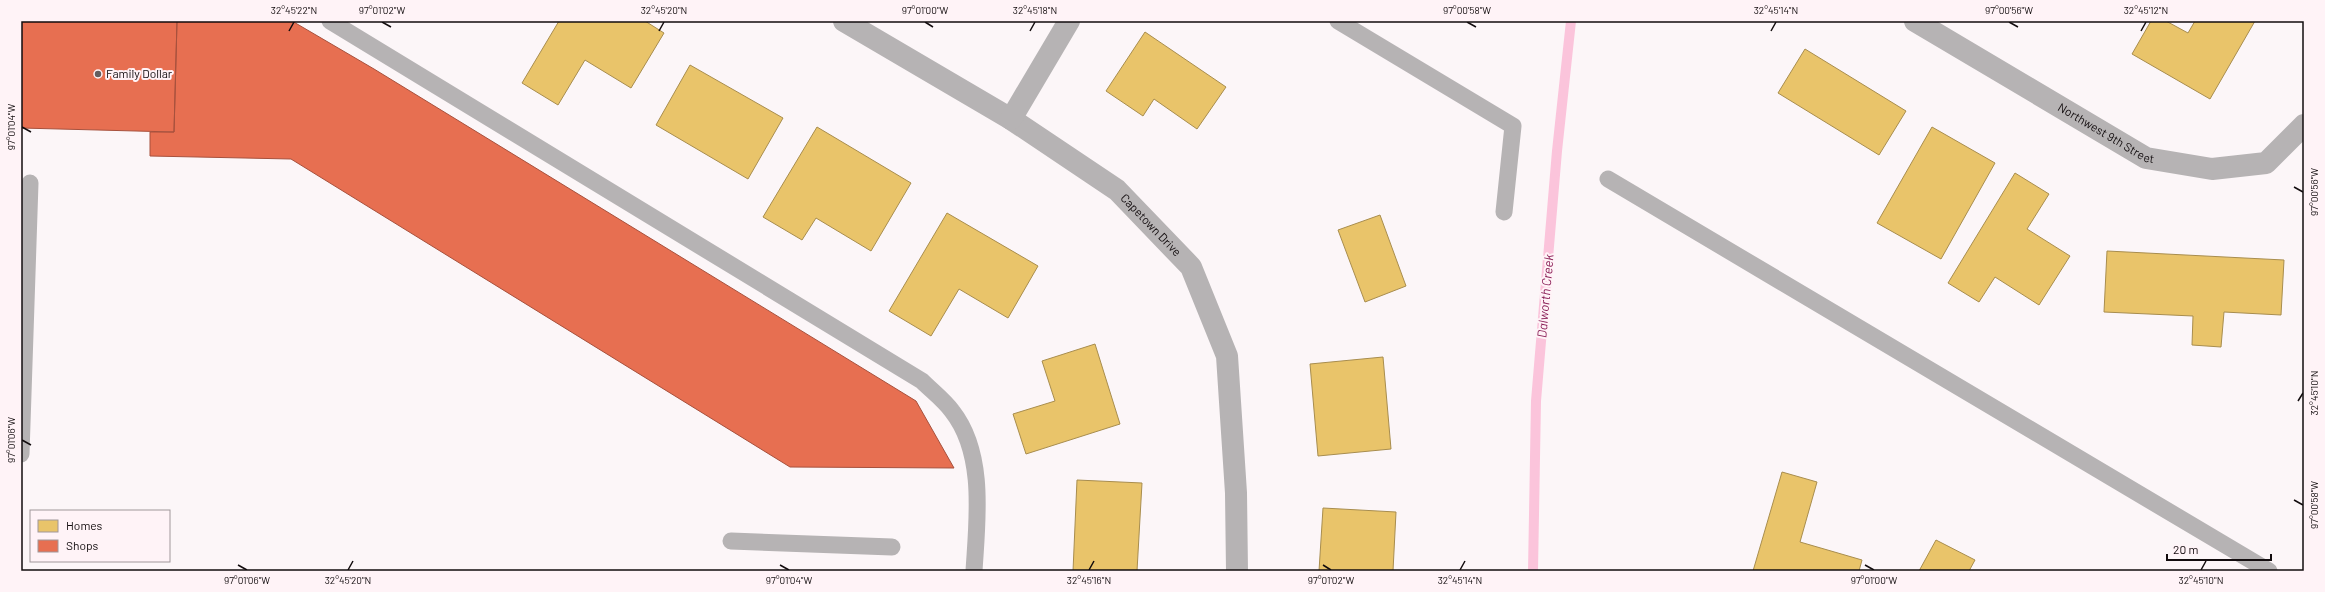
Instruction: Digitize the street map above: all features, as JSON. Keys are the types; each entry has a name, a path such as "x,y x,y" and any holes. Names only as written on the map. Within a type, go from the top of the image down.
{"street":[{"name":"Capetown Drive","path":"844,21 1011,120 1117,190 1191,267 1227,356 1236,493 1237,571"},
{"path":"1011,120 1069,21"},
{"name":"Northwest 9th Street","path":"1915,21 2146,158 2212,169 2266,163 2304,125"}],"lane":[{"path":"330,21 922,381 953,412 969,440 978,494 974,571"},
{"path":"1338,21 1513,126 1504,212"},
{"path":"1608,179 2268,571"},
{"path":"21,454 30,183"},
{"path":"730,541 892,547"}],"building: Homes":[{"path":"559,21 645,21 664,33 631,88 585,60 558,105 522,83"},
{"path":"2151,21 2166,21 2188,33 2195,21 2255,21 2210,99 2132,54"},
{"path":"1145,32 1226,87 1197,129 1154,99 1143,116 1106,91"},
{"path":"1805,49 1906,111 1879,155 1778,93"},
{"path":"690,65 783,118 748,179 656,125"},
{"path":"817,127 911,183 871,251 816,218 802,240 763,217"},
{"path":"1932,127 1995,163 1941,259 1877,223"},
{"path":"2015,173 2049,194 2027,229 2070,256 2039,305 1995,277 1979,302 1948,283"},
{"path":"947,213 1038,266 1008,318 959,289 931,336 889,311"},
{"path":"1380,215 1406,286 1365,302 1338,230"},
{"path":"2107,251 2284,260 2281,315 2224,312 2221,347 2192,345 2193,316 2104,312"},
{"path":"1095,344 1120,424 1026,454 1013,414 1055,401 1042,361"},
{"path":"1383,357 1391,449 1318,456 1310,364"},
{"path":"1782,472 1817,482 1800,542 1862,560 1859,571 1753,571"},
{"path":"1077,480 1142,483 1137,571 1073,571"},
{"path":"1323,508 1396,512 1393,571 1319,571"},
{"path":"1936,540 1975,560 1969,571 1919,571"}],"building: Shops":[{"name":"Family Dollar","path":"21,21 177,21 174,132 21,128"},
{"path":"177,21 292,21 374,69 916,401 954,468 790,467 291,159 150,156 150,132 174,132"}],"waterway":[{"name":"Dalworth Creek","path":"1533,571 1536,401 1557,151 1571,21"}],"place":[{"name":"Family Dollar","path":"98,74"}]}
